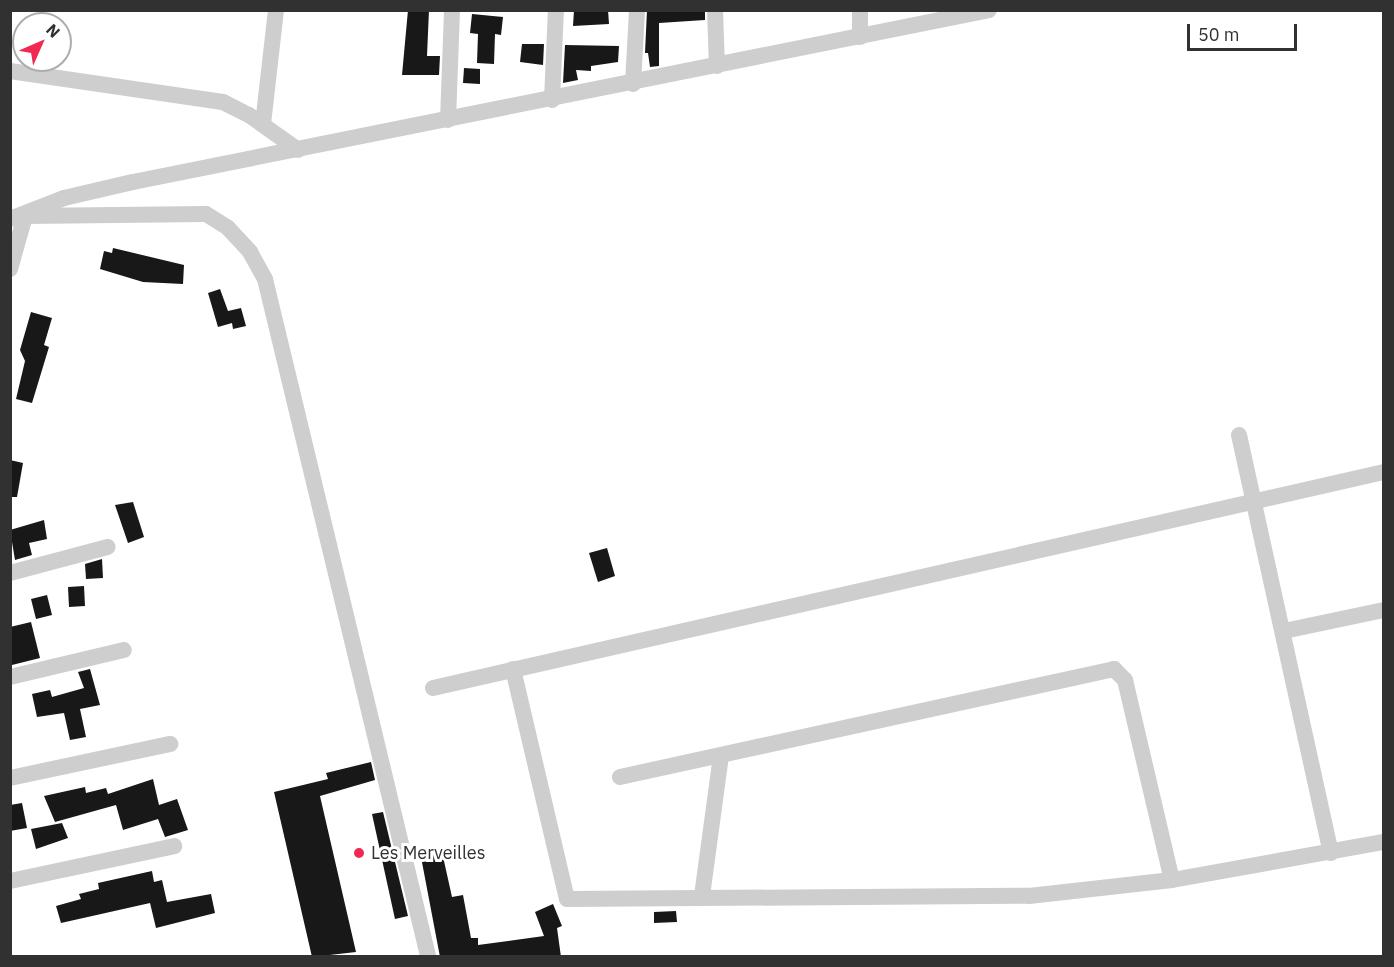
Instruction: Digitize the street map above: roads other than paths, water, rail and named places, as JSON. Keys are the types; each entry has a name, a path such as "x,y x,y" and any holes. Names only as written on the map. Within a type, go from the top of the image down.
{"street":[{"path":"263,124 276,10"},
{"path":"448,120 452,10"},
{"path":"552,100 556,10"},
{"path":"633,84 637,10"},
{"path":"715,10 717,66"},
{"path":"860,10 860,37"},
{"path":"18,218 64,198 121,184 633,84 860,37 953,14 989,10"},
{"path":"10,71 223,102 263,124 298,150"},
{"path":"18,218 206,214 228,228 250,252 265,279 428,957"},
{"path":"10,269 18,218"},
{"path":"1239,435 1331,853"},
{"path":"434,688 1383,472"},
{"path":"10,573 108,547"},
{"path":"1284,632 1383,610"},
{"path":"10,677 124,650"},
{"path":"513,669 567,899 702,896 1029,896 1172,880 1383,842"},
{"path":"620,777 1114,669 1125,680 1172,880"},
{"path":"10,778 170,744"},
{"path":"702,896 721,755"},
{"path":"10,881 174,846"}],"place":[{"name":"Les Merveilles","path":"359,853"}]}
